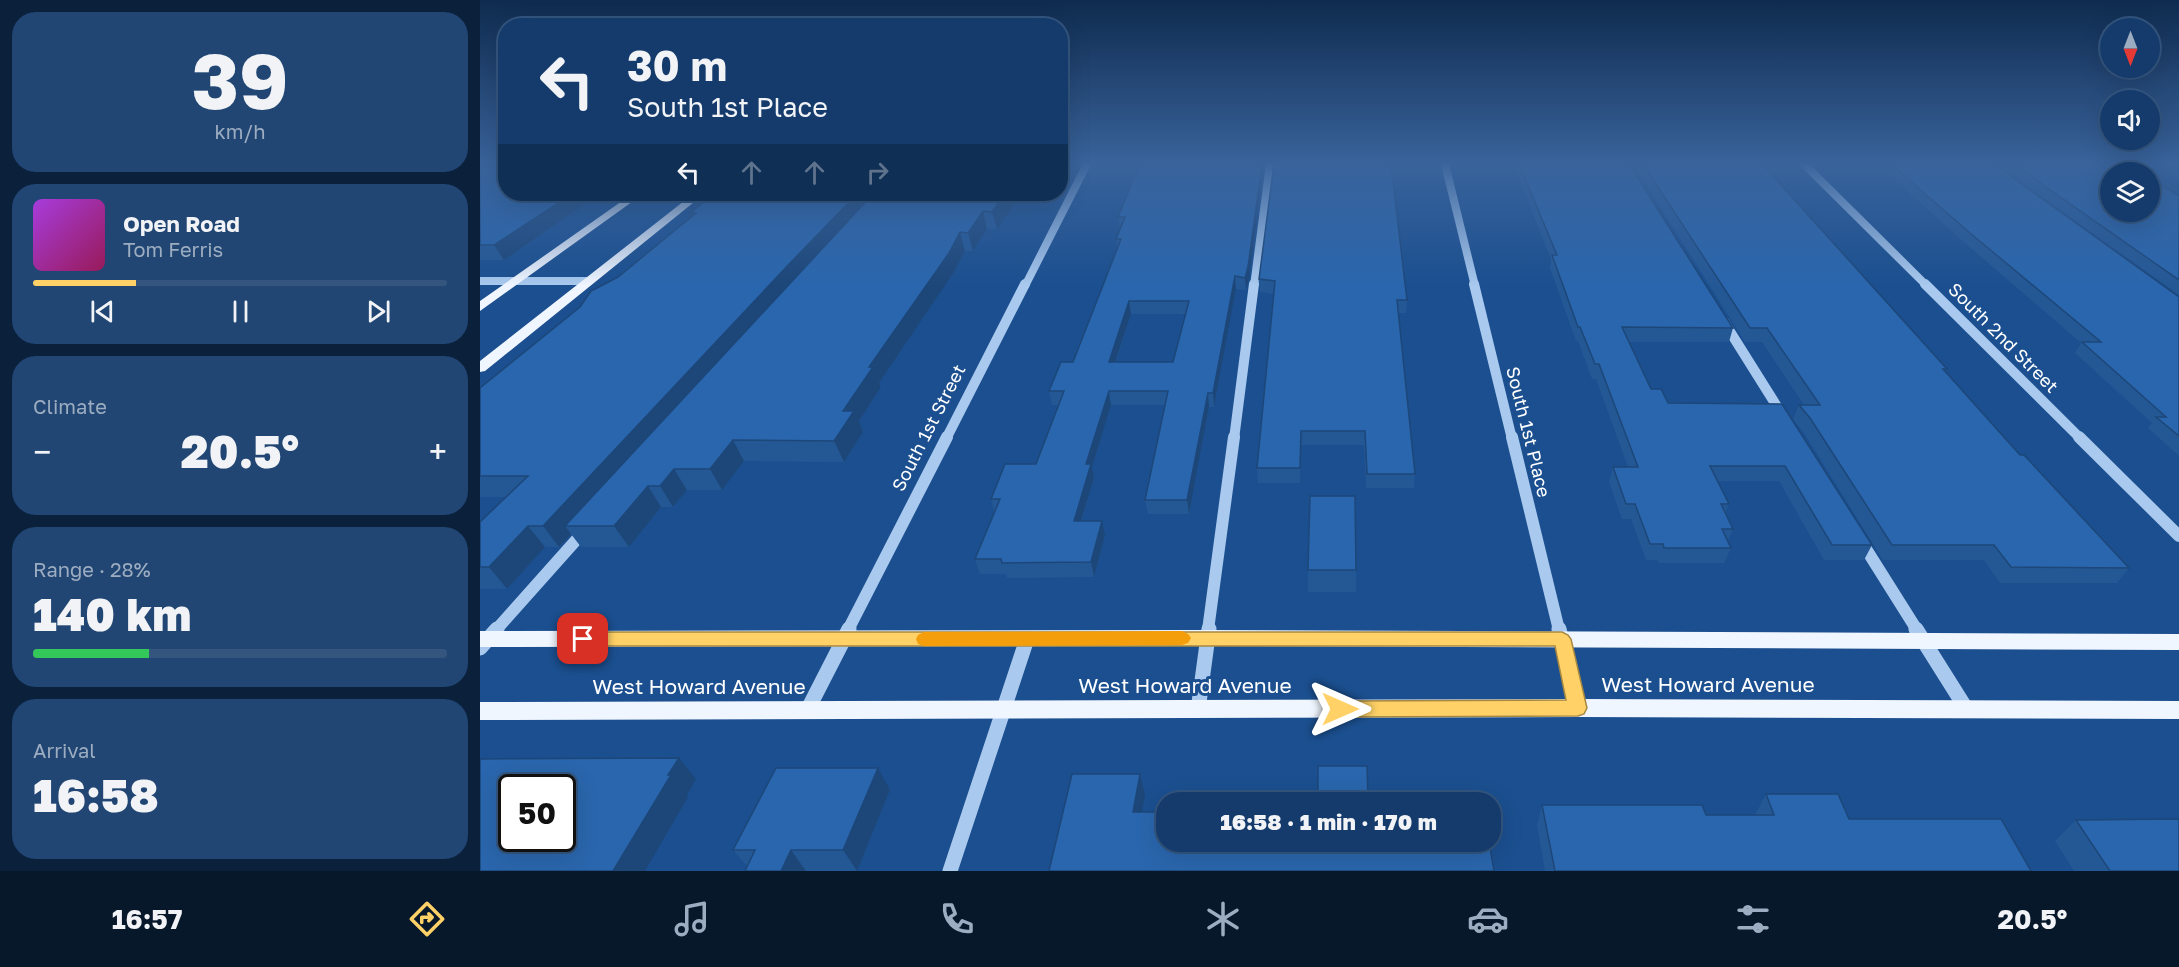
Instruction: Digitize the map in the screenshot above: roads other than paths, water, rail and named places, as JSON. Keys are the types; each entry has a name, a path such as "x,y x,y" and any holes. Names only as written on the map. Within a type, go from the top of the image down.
{"main road":[{"path":"480,307 623,205"},
{"path":"480,368 686,205"},
{"path":"483,642 1208,638 2179,642"},
{"name":"West Howard Avenue","path":"480,711 1578,708 2179,710"}],"street":[{"name":"South 1st Street","path":"807,711 1066,205"},
{"path":"1198,710 1265,205"},
{"name":"South 1st Place","path":"1455,205 1578,708"},
{"name":"South 2nd Street","path":"1845,205 2179,536"},
{"path":"480,281 589,281"},
{"path":"1720,314 1789,425"},
{"path":"483,642 597,517"},
{"path":"1857,535 1966,710"},
{"path":"950,871 1027,639"}]}
